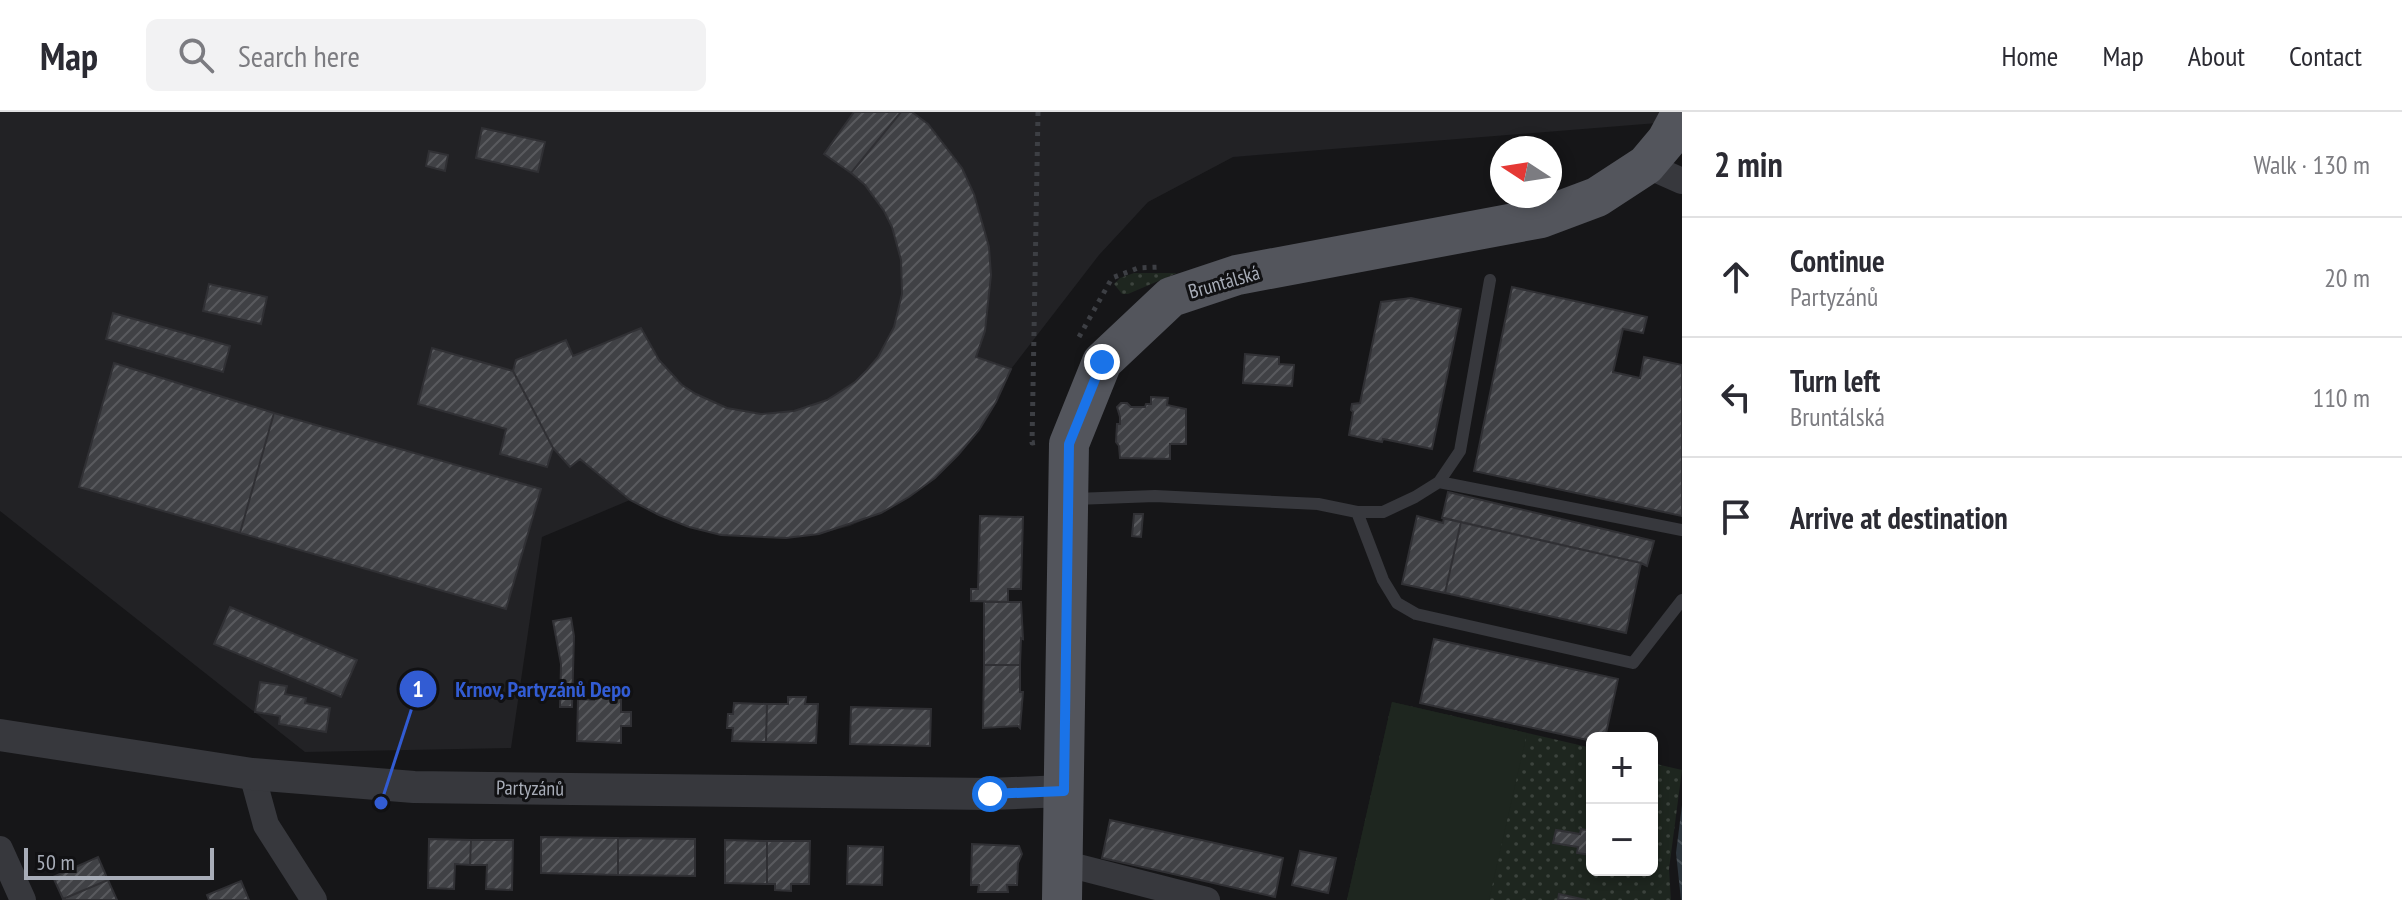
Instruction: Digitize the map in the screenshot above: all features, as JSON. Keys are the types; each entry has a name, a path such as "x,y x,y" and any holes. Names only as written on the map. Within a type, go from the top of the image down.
{"main road":[{"name":"Bruntálská","path":"1062,881 1069,444 1102,362 1171,297 1237,275 1541,218 1664,173 1667,140 1681,114"}],"street":[{"name":"Partyzánů","path":"0,735 252,774 414,787 990,794 1064,791"},
{"path":"252,774 266,825 314,900"},
{"path":"0,849 23,900"},
{"path":"1062,881 1207,900"}],"lane":[{"path":"1068,499 1169,496 1318,504 1357,512 1383,512 1415,497 1439,482 1460,451 1490,280"},
{"path":"1439,482 1682,530"},
{"path":"1357,512 1383,580 1397,603 1416,614 1633,663 1682,600"}],"path":[{"path":"1038,112 1032,443 1042,442"}],"shaded area":[{"path":"0,112 1682,112 1682,121 1233,157 1148,202 1099,255 1011,369 979,430 935,478 909,497 850,526 786,538 721,535 659,515 630,500 542,537 511,748 305,752 0,511"},
{"path":"1134,273 1177,273 1122,294 1114,284"},
{"path":"1392,702 1586,747 1586,876 1658,876 1658,764 1682,770 1669,869 1671,900 1347,900"},
{"path":"1392,702 1527,733 1489,900 1347,900"}],"water":[{"path":"1682,805 1682,900 1681,900 1676,853"}],"building":[{"path":"854,112 901,112 851,173 824,154"},
{"path":"901,112 912,112 928,124 962,168 974,194 989,247 991,275 985,331 976,357 1011,369 979,430 958,455 935,478 881,513 819,534 786,538 721,535 689,527 630,500 580,459 570,467 553,448 513,371 516,360 566,340 573,356 641,328 659,360 682,385 727,408 761,414 794,411 827,400 867,370 878,357 894,327 902,294 901,260 884,211 865,185 851,173"},
{"path":"482,128 545,142 538,172 476,158"},
{"path":"429,151 448,155 445,171 426,166"},
{"path":"209,284 267,297 261,324 203,311"},
{"path":"1512,287 1647,317 1643,333 1623,329 1613,372 1640,378 1644,357 1682,365 1682,516 1474,471"},
{"path":"1411,298 1461,309 1432,449 1349,435 1352,404 1360,403 1381,302"},
{"path":"113,313 230,346 223,372 106,339"},
{"path":"432,348 513,371 553,448 547,467 500,454 506,429 418,404"},
{"path":"1245,354 1279,357 1279,364 1294,365 1292,386 1243,383"},
{"path":"114,363 274,413 240,533 79,487"},
{"path":"1151,397 1168,398 1167,405 1186,409 1186,444 1170,444 1170,459 1120,458 1116,442 1117,424 1120,424 1117,407 1127,403 1131,407 1145,407 1151,404"},
{"path":"274,413 541,489 506,609 240,533"},
{"path":"1448,492 1654,541 1647,566 1442,518"},
{"path":"1134,514 1143,514 1141,537 1132,536"},
{"path":"980,516 1023,517 1021,589 1008,589 1008,602 971,601 971,589 978,589"},
{"path":"1417,516 1443,523 1444,518 1461,522 1445,593 1402,584"},
{"path":"1461,522 1641,563 1626,633 1445,593"},
{"path":"984,602 1021,602 1023,639 1020,665 984,665"},
{"path":"230,607 357,660 341,697 214,644"},
{"path":"571,618 574,636 572,707 560,707 561,664 553,621"},
{"path":"1434,639 1618,679 1606,732 1586,732 1586,740 1420,703"},
{"path":"984,665 1020,665 1020,692 1023,692 1020,728 983,728"},
{"path":"260,682 287,686 285,694 306,698 305,703 330,708 326,732 279,724 280,716 255,712"},
{"path":"594,690 609,690 608,695 621,695 621,712 631,712 631,726 621,726 621,743 577,741 578,699 594,700"},
{"path":"788,697 806,697 805,704 818,704 816,743 766,742 767,704 788,704"},
{"path":"734,703 767,704 766,742 732,741 733,728 727,728 728,714 733,714"},
{"path":"851,707 931,709 930,746 850,744"},
{"path":"1110,820 1283,858 1275,897 1102,858"},
{"path":"1581,829 1586,830 1586,854 1577,853 1578,847 1553,843 1556,830 1580,834"},
{"path":"541,837 618,838 618,875 541,873"},
{"path":"618,838 695,839 695,876 618,875"},
{"path":"429,839 471,840 470,865 455,864 454,889 428,888"},
{"path":"471,840 513,840 512,890 486,889 487,865 470,865"},
{"path":"725,840 767,841 767,884 725,883"},
{"path":"767,841 810,841 809,884 791,884 791,891 775,890 775,884 767,884"},
{"path":"972,844 1019,846 1022,854 1018,863 1017,885 1007,885 1008,892 978,892 979,885 971,885"},
{"path":"848,846 883,847 882,885 847,884"},
{"path":"1300,851 1336,858 1328,893 1292,885"},
{"path":"98,857 108,880 63,899 53,877"},
{"path":"108,880 117,900 63,900 63,899"},
{"path":"241,881 249,900 209,900 207,895"},
{"path":"1559,894 1586,900 1558,900"}],"place":[{"name":"Krnov, Partyzánů Depo","path":"381,803"}],"route":[{"path":"990,794 1064,791 1069,444 1102,362"}]}
